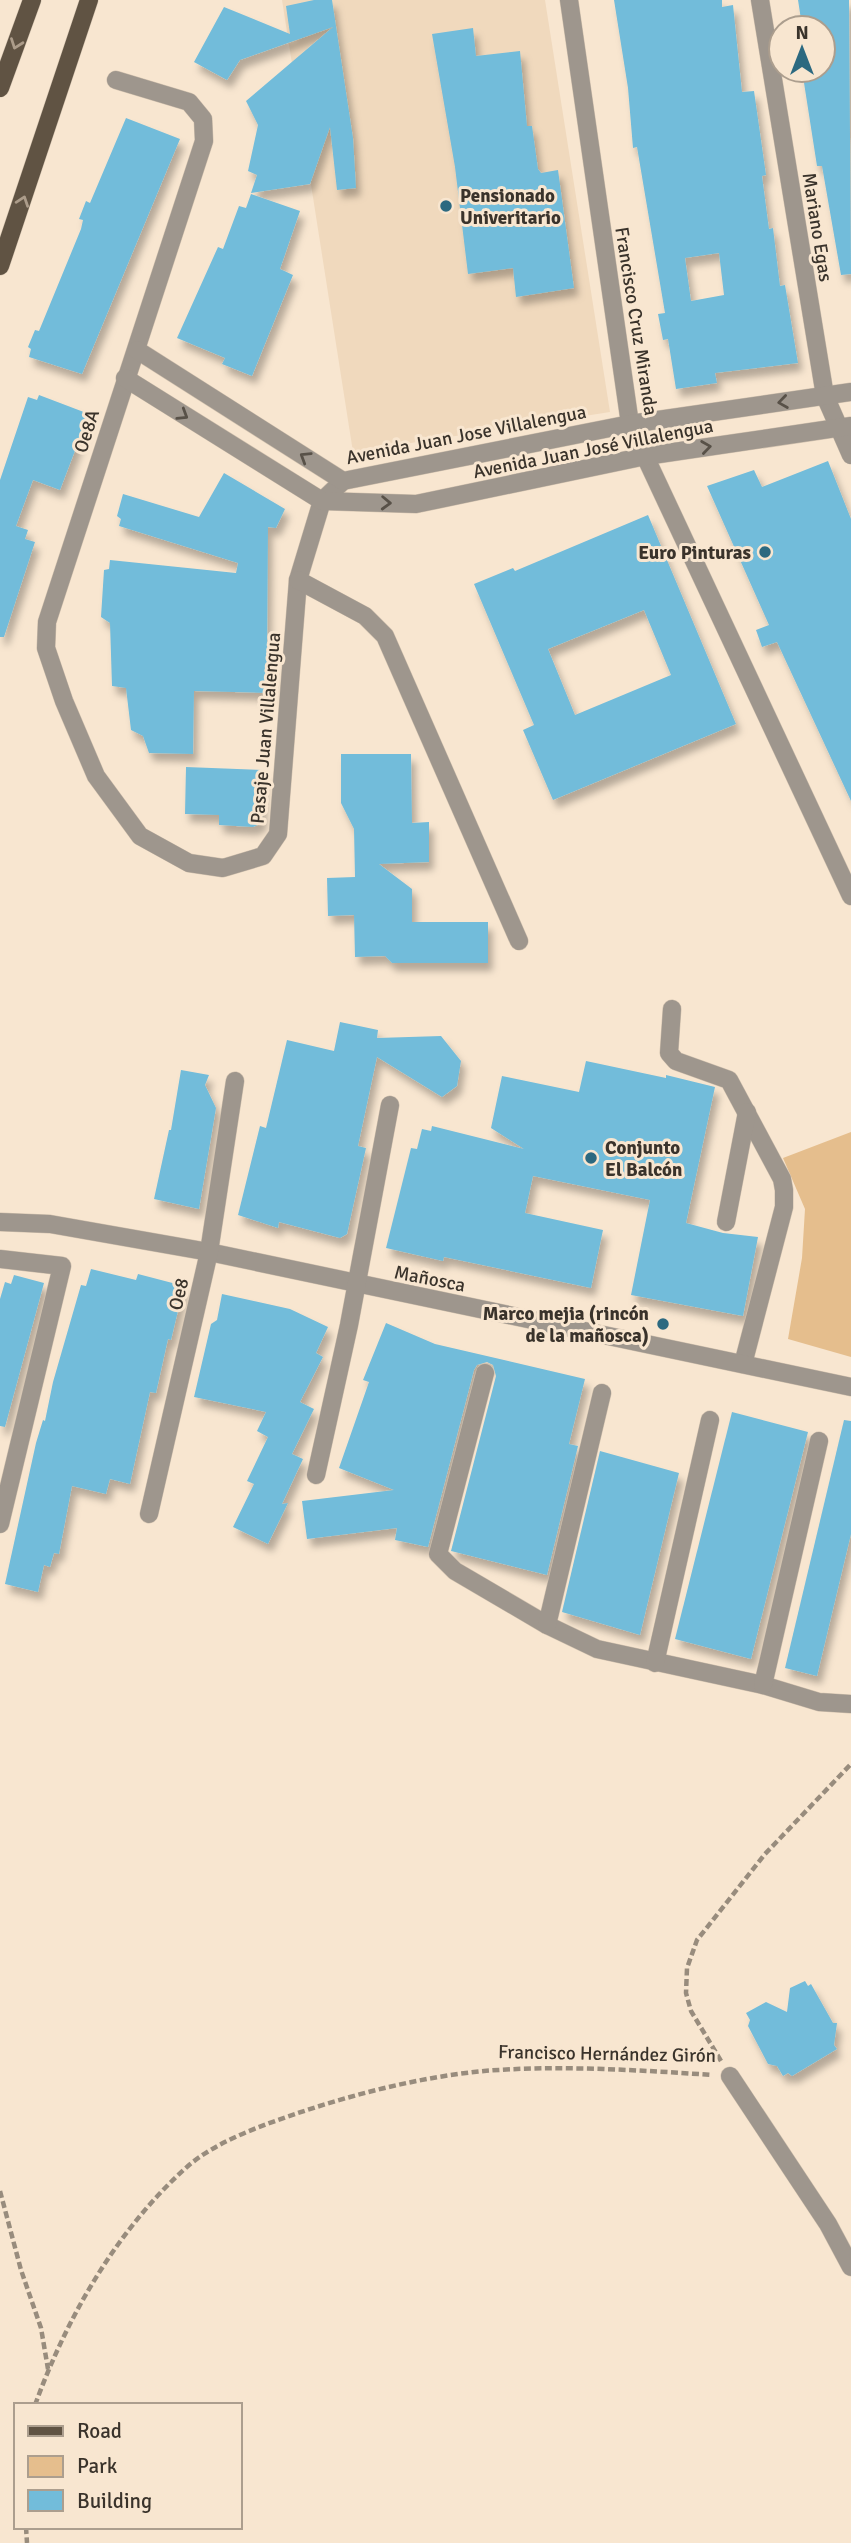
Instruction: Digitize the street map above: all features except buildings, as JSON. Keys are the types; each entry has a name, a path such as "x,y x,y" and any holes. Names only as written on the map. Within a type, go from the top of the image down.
{"main road":[{"path":"0,88 32,0"},
{"path":"0,266 89,0"}],"street":[{"name":"Francisco Cruz Miranda","path":"569,0 630,424 851,896"},
{"name":"Mariano Egas","path":"761,0 825,396 845,427 851,455"},
{"name":"Oe8A","path":"116,80 189,102 203,119 204,141 47,622 46,648 64,701 96,776 140,836"},
{"name":"Avenida Juan Jose Villalengua","path":"137,351 343,481 630,424"},
{"path":"125,378 322,501"},
{"name":"Avenida Juan José Villalengua","path":"630,424 851,392"},
{"name":"Avenida Juan José Villalengua","path":"322,501 416,504 646,456 845,427"},
{"name":"Pasaje Juan Villalengua","path":"140,836 189,863 223,868 263,856 278,834 298,580 322,501 343,481"},
{"path":"298,580 365,616 385,636 519,941"},
{"path":"672,1009 669,1053 677,1061 729,1080 782,1179 785,1207 743,1364"},
{"name":"Oe8","path":"149,1514 209,1252 235,1081"},
{"path":"316,1475 390,1105"},
{"path":"726,1222 747,1112"},
{"name":"Mañosca","path":"0,1223 50,1224 209,1252 851,1387"},
{"path":"0,1259 62,1266 0,1524"},
{"path":"485,1373 438,1553 455,1571 547,1625 597,1649 763,1685 819,1702 851,1704"},
{"path":"547,1625 601,1393"},
{"path":"655,1663 710,1420"},
{"path":"763,1685 819,1441"},
{"name":"Francisco Hernández Girón","path":"730,2076 828,2224 851,2267"}],"path":[{"path":"730,2076 691,2011 686,1993 687,1968 697,1940 765,1854 851,1764"},
{"name":"Francisco Hernández Girón","path":"36,2403 48,2369 75,2312 133,2224 190,2165 256,2127 362,2092 484,2071 639,2070 730,2076"},
{"name":"Francisco Hernández Girón","path":"0,2190 21,2270 41,2328 48,2369"}],"shaded area":[{"name":"Pensionado Univeritario","path":"282,0 545,0 610,412 353,452"}],"green space":[{"path":"851,1132 851,1357 788,1339 802,1258 805,1209 783,1158"}],"place":[{"name":"Pensionado Univeritario","path":"446,206"},
{"name":"Euro Pinturas","path":"765,552"},
{"name":"Conjunto El Balcón","path":"591,1158"},
{"name":"Marco mejia (rincón de la mañosca)","path":"663,1324"}]}
